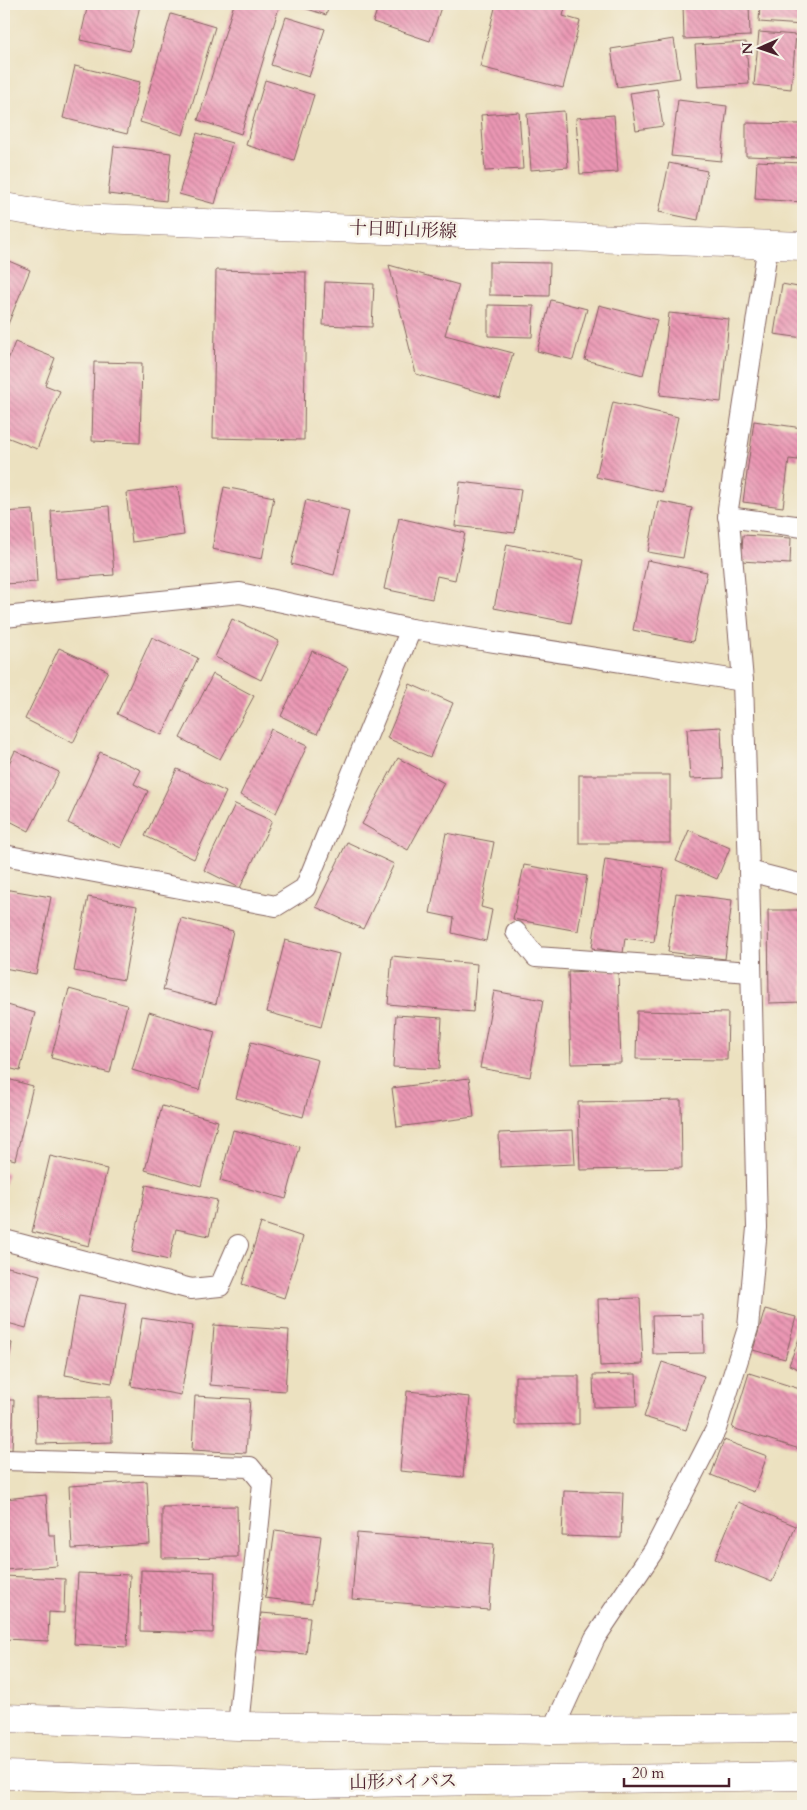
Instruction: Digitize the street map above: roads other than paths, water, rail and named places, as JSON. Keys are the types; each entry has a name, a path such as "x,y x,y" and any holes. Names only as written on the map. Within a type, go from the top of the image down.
{"main road":[{"name":"十日町山形線","path":"4,207 74,218 803,246"},
{"path":"4,1718 238,1726 553,1730 803,1728"},
{"name":"山形バイパス","path":"4,1775 304,1784 803,1776"}],"lane":[{"path":"553,1730 595,1638 654,1550 716,1429 748,1328 757,1228 749,871 743,681 728,517 729,499 768,244"},
{"path":"728,517 803,527"},
{"path":"4,617 240,593 411,629 743,681"},
{"path":"4,855 276,906 305,888 411,629"},
{"path":"749,871 803,885"},
{"path":"516,932 536,957 751,972"},
{"path":"4,1240 191,1289 220,1286 238,1245"},
{"path":"4,1460 250,1467 263,1483 238,1726"}]}
